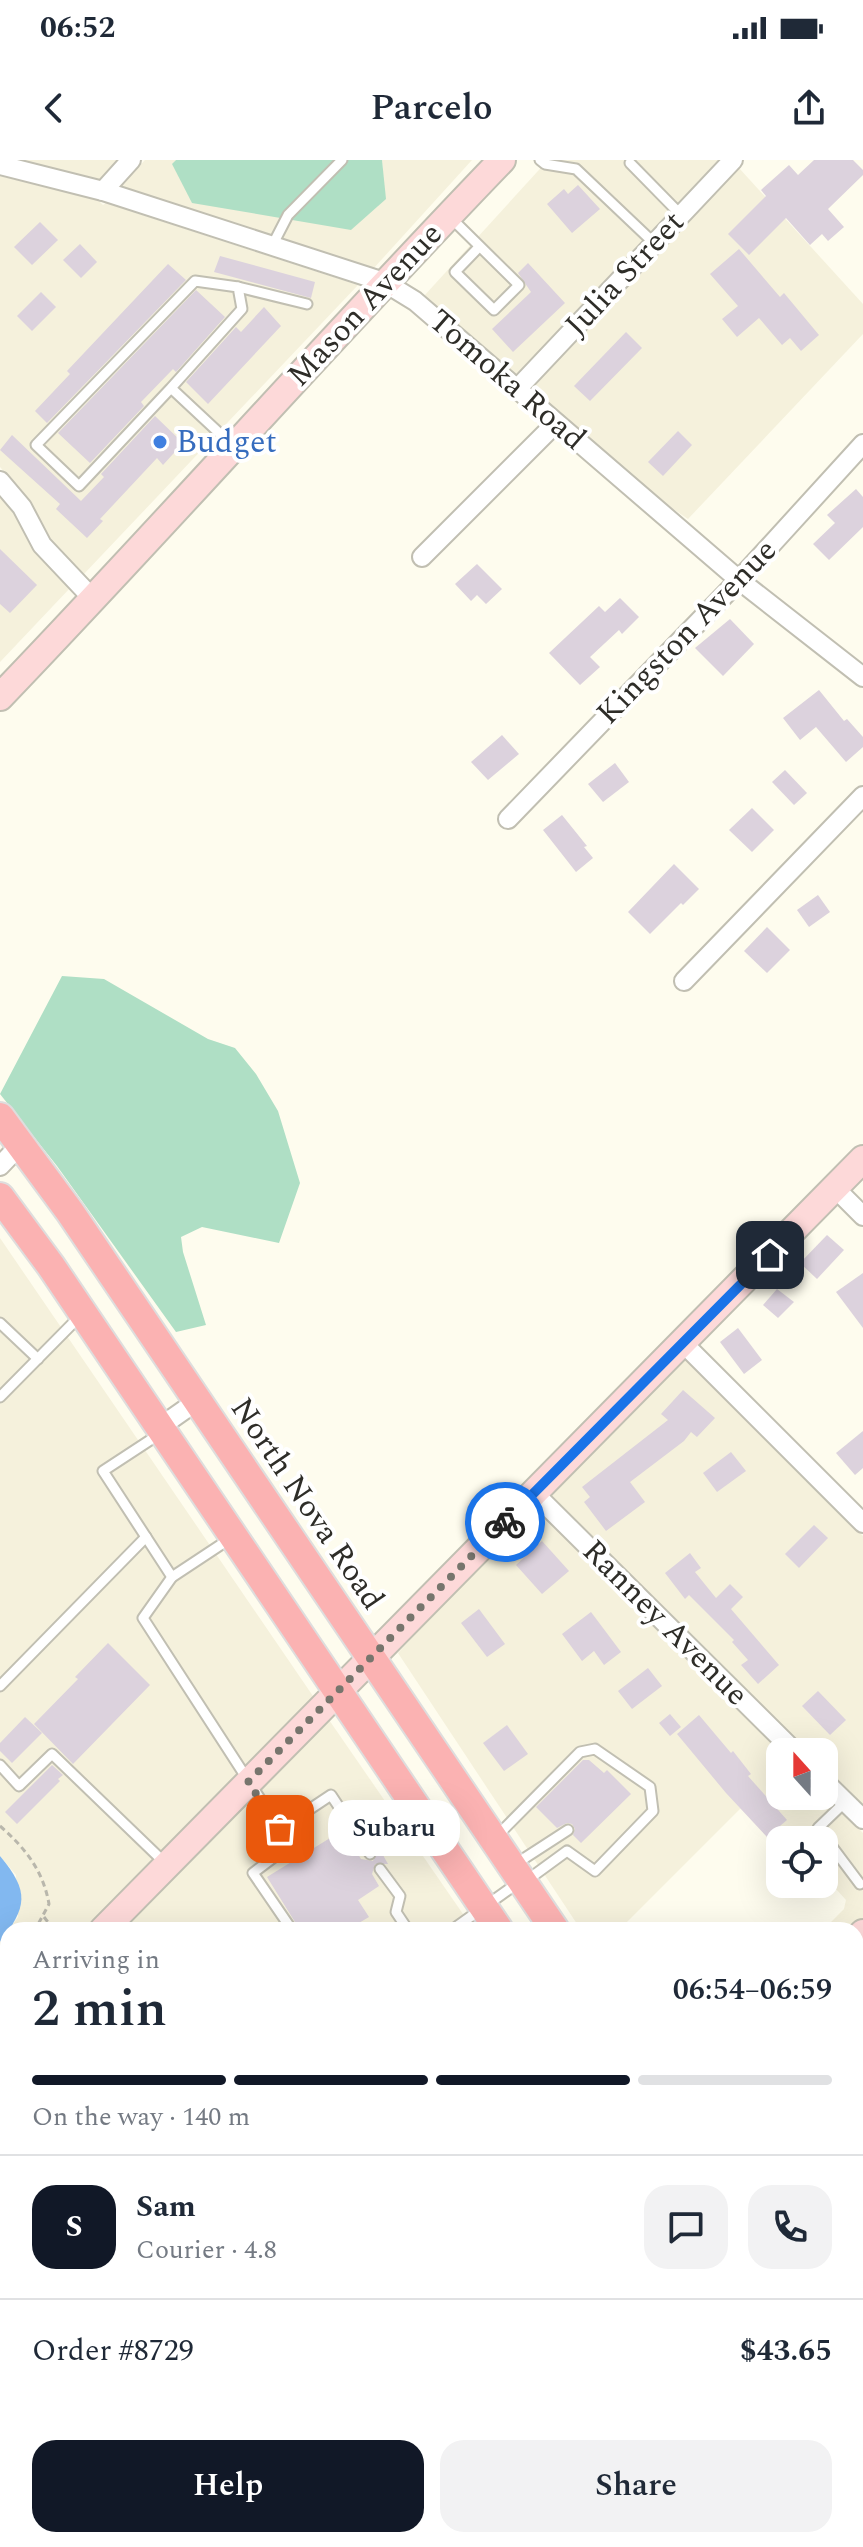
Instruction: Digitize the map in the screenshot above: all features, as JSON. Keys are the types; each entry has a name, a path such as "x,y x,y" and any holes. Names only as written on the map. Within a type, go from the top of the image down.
{"main road":[{"name":"North Nova Road","path":"0,1117 197,1401 550,1922"},
{"path":"0,1197 162,1429 492,1920"}],"street":[{"path":"103,191 131,160"},
{"name":"Mason Avenue","path":"0,697 94,600 384,282 502,160"},
{"name":"Julia Street","path":"517,389 733,160"},
{"name":"Tomoka Road","path":"0,165 103,191 384,282 415,301 739,580 863,677"},
{"path":"422,557 556,423"},
{"name":"Kingston Avenue","path":"508,819 739,580 863,444"},
{"path":"0,481 22,507 42,545 94,600"},
{"path":"684,981 863,796"},
{"path":"0,1166 21,1144"},
{"path":"116,1922 338,1690 863,1159"},
{"path":"835,1188 863,1216"},
{"path":"683,1343 863,1523"},
{"path":"162,1429 197,1401"},
{"name":"Ranney Avenue","path":"534,1493 781,1738"},
{"path":"838,1795 863,1819"}],"lane":[{"path":"272,246 288,215 342,160"},
{"path":"540,160 545,164 576,169 654,243"},
{"path":"630,163 681,215"},
{"path":"449,215 519,285 494,310 455,272 479,247"},
{"path":"238,287 242,309 79,486 36,445 195,281 238,287 307,304"},
{"path":"171,388 234,446"},
{"path":"0,1397 83,1313"},
{"path":"0,1323 38,1359"},
{"path":"162,1429 103,1471 172,1577"},
{"path":"234,1536 172,1577 143,1618 290,1845 253,1873 287,1922"},
{"path":"0,1686 146,1537"},
{"path":"493,1840 580,1752 595,1749 650,1787 653,1811 595,1871 567,1851 519,1877"},
{"path":"0,1765 19,1786 52,1754 167,1865"},
{"path":"280,1829 331,1795 370,1854"},
{"path":"845,1802 818,1828 860,1884"},
{"path":"492,1920 519,1877 568,1830"},
{"path":"380,1869 400,1896 396,1912 403,1922"}],"path":[{"path":"0,1826 19,1843 42,1874 49,1904 40,1922"},
{"path":"43,1917 47,1922"}],"shaded area":[{"path":"21,160 117,160 99,180"},
{"path":"145,160 176,160 172,165 385,200 382,160 472,160 373,269 121,186"},
{"path":"548,160 718,160 516,375 424,296"},
{"path":"739,168 863,304 863,334 688,519 660,500 531,389"},
{"path":"0,176 98,200 103,205 106,203 358,285 83,575 49,539 28,500 0,467"},
{"path":"0,496 14,513 36,553 70,588 0,662"},
{"path":"0,1238 315,1699 96,1922 15,1922 18,1917 16,1875 0,1856"},
{"path":"683,1357 863,1536 863,1806 838,1782 838,1738 794,1738 548,1494"},
{"path":"534,1507 768,1738 766,1810 838,1808 863,1833 863,1918 859,1922 831,1922 844,1909 846,1900 838,1891 838,1826 774,1826 754,1806 743,1806 627,1922 576,1922 398,1653"},
{"path":"327,1717 468,1922 124,1922"}],"green space":[{"path":"176,160 382,160 386,199 351,230 192,203 172,164"},
{"path":"62,976 104,979 208,1039 235,1048 256,1074 278,1111 300,1183 279,1243 202,1227 181,1237 206,1325 176,1332 57,1166 0,1094"}],"water":[{"path":"0,1856 16,1880 21,1899 14,1922 0,1922"}],"building":[{"path":"814,160 853,160 863,170 863,175 828,209 844,227 828,241 822,234 810,245 786,218 749,255 728,234 766,196 761,190 789,165 798,175"},
{"path":"578,185 600,209 572,233 547,204 564,189 568,194"},
{"path":"40,222 58,240 32,265 14,247"},
{"path":"80,244 97,262 81,278 63,260"},
{"path":"739,249 780,297 784,293 819,335 801,351 790,338 782,345 759,318 737,337 722,319 738,306 710,274"},
{"path":"220,256 315,282 311,298 214,272"},
{"path":"528,263 565,303 513,352 492,329 531,292 518,273"},
{"path":"168,264 186,280 47,423 35,411 70,374 67,371"},
{"path":"196,290 225,317 176,372 173,369 141,402 144,406 90,463 58,433"},
{"path":"41,292 56,307 32,331 17,316"},
{"path":"264,307 281,326 208,404 186,382 236,327 241,332"},
{"path":"626,332 642,348 590,401 574,386"},
{"path":"155,416 183,443 163,465 157,458 100,519 103,521 87,538 56,509 60,504 0,450 12,435 81,501 104,477 101,474"},
{"path":"678,431 692,445 663,476 648,462"},
{"path":"856,489 863,497 863,527 829,560 813,544 835,523 827,515"},
{"path":"0,549 37,585 10,613 0,604"},
{"path":"477,564 502,589 486,604 477,595 471,601 455,584"},
{"path":"620,598 639,617 622,634 619,630 590,657 600,667 580,685 549,653 599,606 605,612"},
{"path":"730,619 754,644 723,676 695,648"},
{"path":"819,690 844,721 847,719 863,737 863,747 846,762 816,727 800,740 783,718"},
{"path":"502,735 519,754 488,780 471,762"},
{"path":"615,763 629,782 603,802 588,784"},
{"path":"785,770 807,793 794,805 772,782"},
{"path":"752,808 774,830 752,852 729,830"},
{"path":"562,815 593,858 576,872 543,830"},
{"path":"674,864 699,889 650,934 628,912"},
{"path":"818,895 830,912 809,927 797,910"},
{"path":"767,927 790,950 767,973 744,951"},
{"path":"827,1235 844,1250 817,1279 800,1263"},
{"path":"863,1273 863,1328 836,1292"},
{"path":"777,1289 794,1302 778,1318 763,1305"},
{"path":"738,1328 762,1360 744,1374 720,1342"},
{"path":"683,1390 715,1418 697,1437 691,1432 684,1441 630,1482 645,1502 606,1531 584,1502 590,1497 582,1487 668,1420 661,1414"},
{"path":"863,1431 863,1468 855,1475 836,1453"},
{"path":"731,1452 746,1471 717,1492 703,1473"},
{"path":"814,1525 828,1538 799,1568 785,1554"},
{"path":"542,1541 569,1571 542,1594 516,1565"},
{"path":"690,1553 701,1568 695,1572 716,1598 730,1584 743,1597 731,1609 779,1665 758,1684 741,1665 748,1660 732,1642 734,1640 689,1595 685,1599 665,1573"},
{"path":"479,1609 505,1644 487,1657 461,1623"},
{"path":"591,1612 621,1652 604,1665 594,1651 582,1661 562,1634"},
{"path":"108,1643 150,1685 73,1764 34,1724"},
{"path":"648,1668 662,1686 632,1709 618,1691"},
{"path":"818,1691 846,1720 830,1735 802,1706"},
{"path":"670,1714 681,1727 670,1736 659,1723"},
{"path":"699,1715 751,1774 748,1776 766,1796 766,1810 778,1810 787,1820 780,1826 766,1826 766,1836 677,1734"},
{"path":"25,1717 42,1733 12,1763 0,1751 0,1743"},
{"path":"507,1725 528,1754 504,1771 483,1743"},
{"path":"583,1760 589,1760 604,1773 607,1770 631,1794 581,1843 573,1835 575,1829 572,1824 557,1828 536,1807"},
{"path":"52,1765 63,1775 58,1779 60,1781 17,1824 5,1812"},
{"path":"343,1830 361,1859 373,1861 379,1848 388,1864 375,1864 372,1874 379,1886 358,1900 369,1917 361,1922 295,1922 267,1877"}],"way so far":[{"path":"280,1829 248,1782 505,1522"}],"place":[{"name":"Budget","path":"160,442"},
{"name":"Subaru","path":"280,1829"}],"route":[{"path":"505,1522 770,1255"}]}
